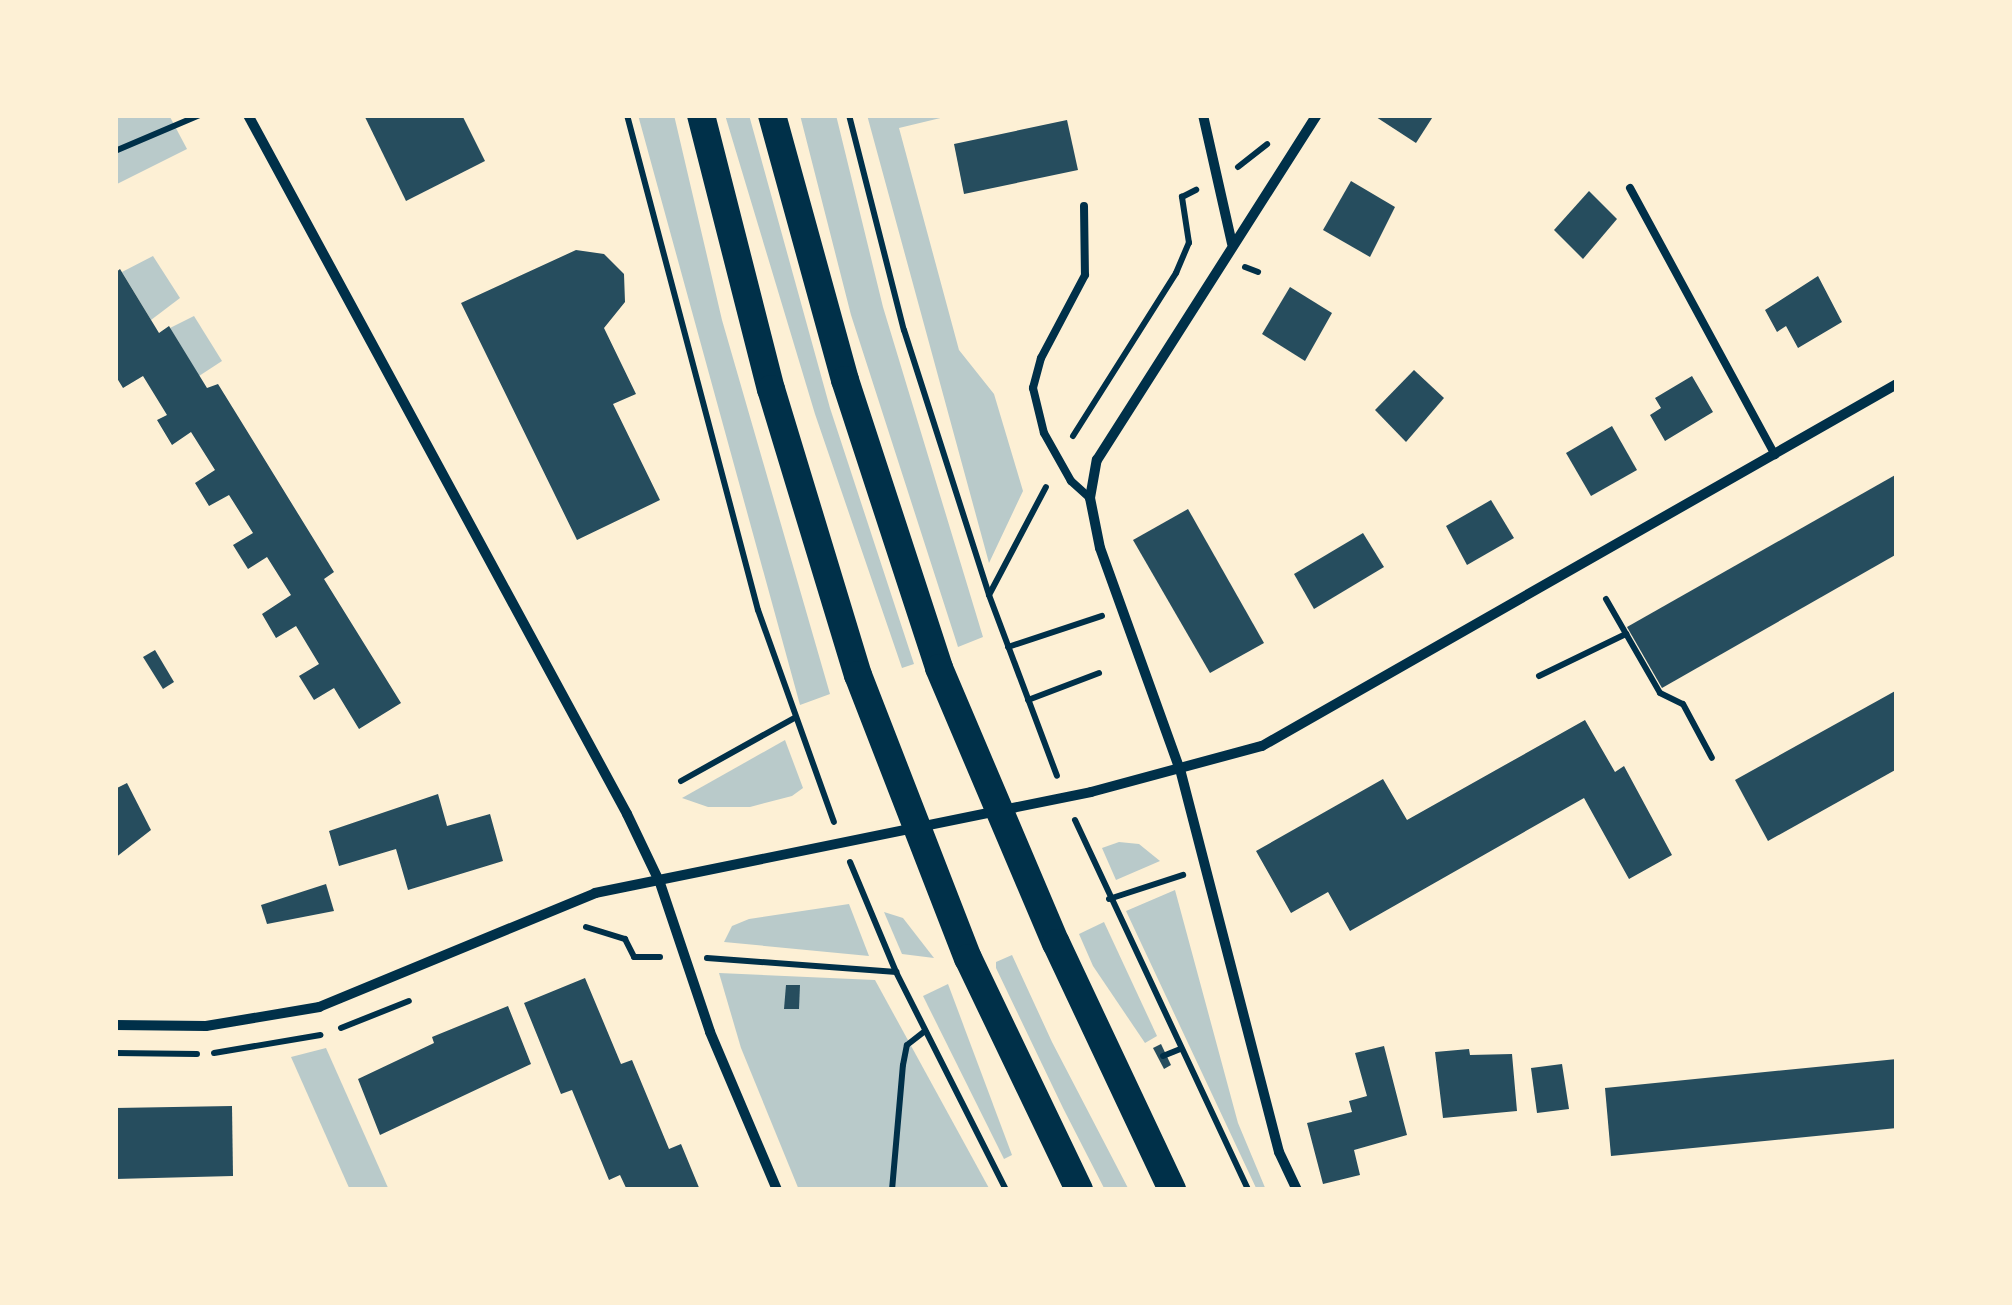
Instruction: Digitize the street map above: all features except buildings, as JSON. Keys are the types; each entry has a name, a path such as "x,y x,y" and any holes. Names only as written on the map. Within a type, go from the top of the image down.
{"highway":[{"path":"700,115 810,522 858,675 994,1016 1079,1190"},
{"path":"772,115 845,380 939,668 999,811 1172,1190"}],"street":[{"path":"248,115 660,883 710,1032 776,1190"},
{"path":"1203,115 1232,244"},
{"path":"1298,1190 1279,1152 1180,770 1122,609 1090,498 1097,460 1317,115"},
{"path":"115,1024 206,1026 320,1007 577,899 999,811 1180,770 1262,746 1897,384"}],"lane":[{"path":"1630,188 1775,455"},
{"path":"1084,206 1084,275 1041,358 1033,388 1044,432 1090,498"}],"path":[{"path":"115,151 200,115"},
{"path":"627,115 702,409 812,767"},
{"path":"850,115 904,330 989,595 1042,740"},
{"path":"989,595 1059,457 1176,274 1189,243 1182,197 1217,178 1284,130"},
{"path":"1606,599 1660,692 1683,704 1712,758"},
{"path":"1008,647 1122,609"},
{"path":"1538,676 1626,634"},
{"path":"1028,700 1100,673"},
{"path":"681,781 794,718"},
{"path":"1206,868 1108,899 1248,1190"},
{"path":"872,917 1006,1190"},
{"path":"590,926 625,938 634,956 896,972"},
{"path":"892,1190 907,1045 925,1031"},
{"path":"1163,1056 1180,1049"}],"shaded area":[{"path":"115,115 169,115 187,149 115,185"},
{"path":"638,115 674,115 722,320 830,694 800,705"},
{"path":"725,115 749,115 830,408 914,664 902,668 815,414"},
{"path":"800,115 836,115 883,307 983,637 958,647 851,315"},
{"path":"867,115 953,115 899,128 959,350 994,394 1023,491 989,563"},
{"path":"153,256 180,298 151,320 122,272"},
{"path":"194,316 222,361 199,376 170,328"},
{"path":"785,740 803,788 792,796 750,807 708,807 682,798"},
{"path":"1119,842 1139,844 1160,861 1116,880 1102,848"},
{"path":"1175,890 1238,1123 1266,1190 1257,1190 1126,911"},
{"path":"849,904 869,956 724,942 732,926 749,919"},
{"path":"884,912 903,918 934,958 902,954"},
{"path":"1104,922 1157,1036 1145,1043 1093,966 1079,934"},
{"path":"1012,955 1129,1190 1105,1190 1063,1108 996,968 996,962"},
{"path":"719,973 875,980 990,1190 799,1190 741,1048"},
{"path":"948,984 1012,1155 1004,1159 923,996"},
{"path":"326,1048 389,1190 350,1190 291,1057"}]}
